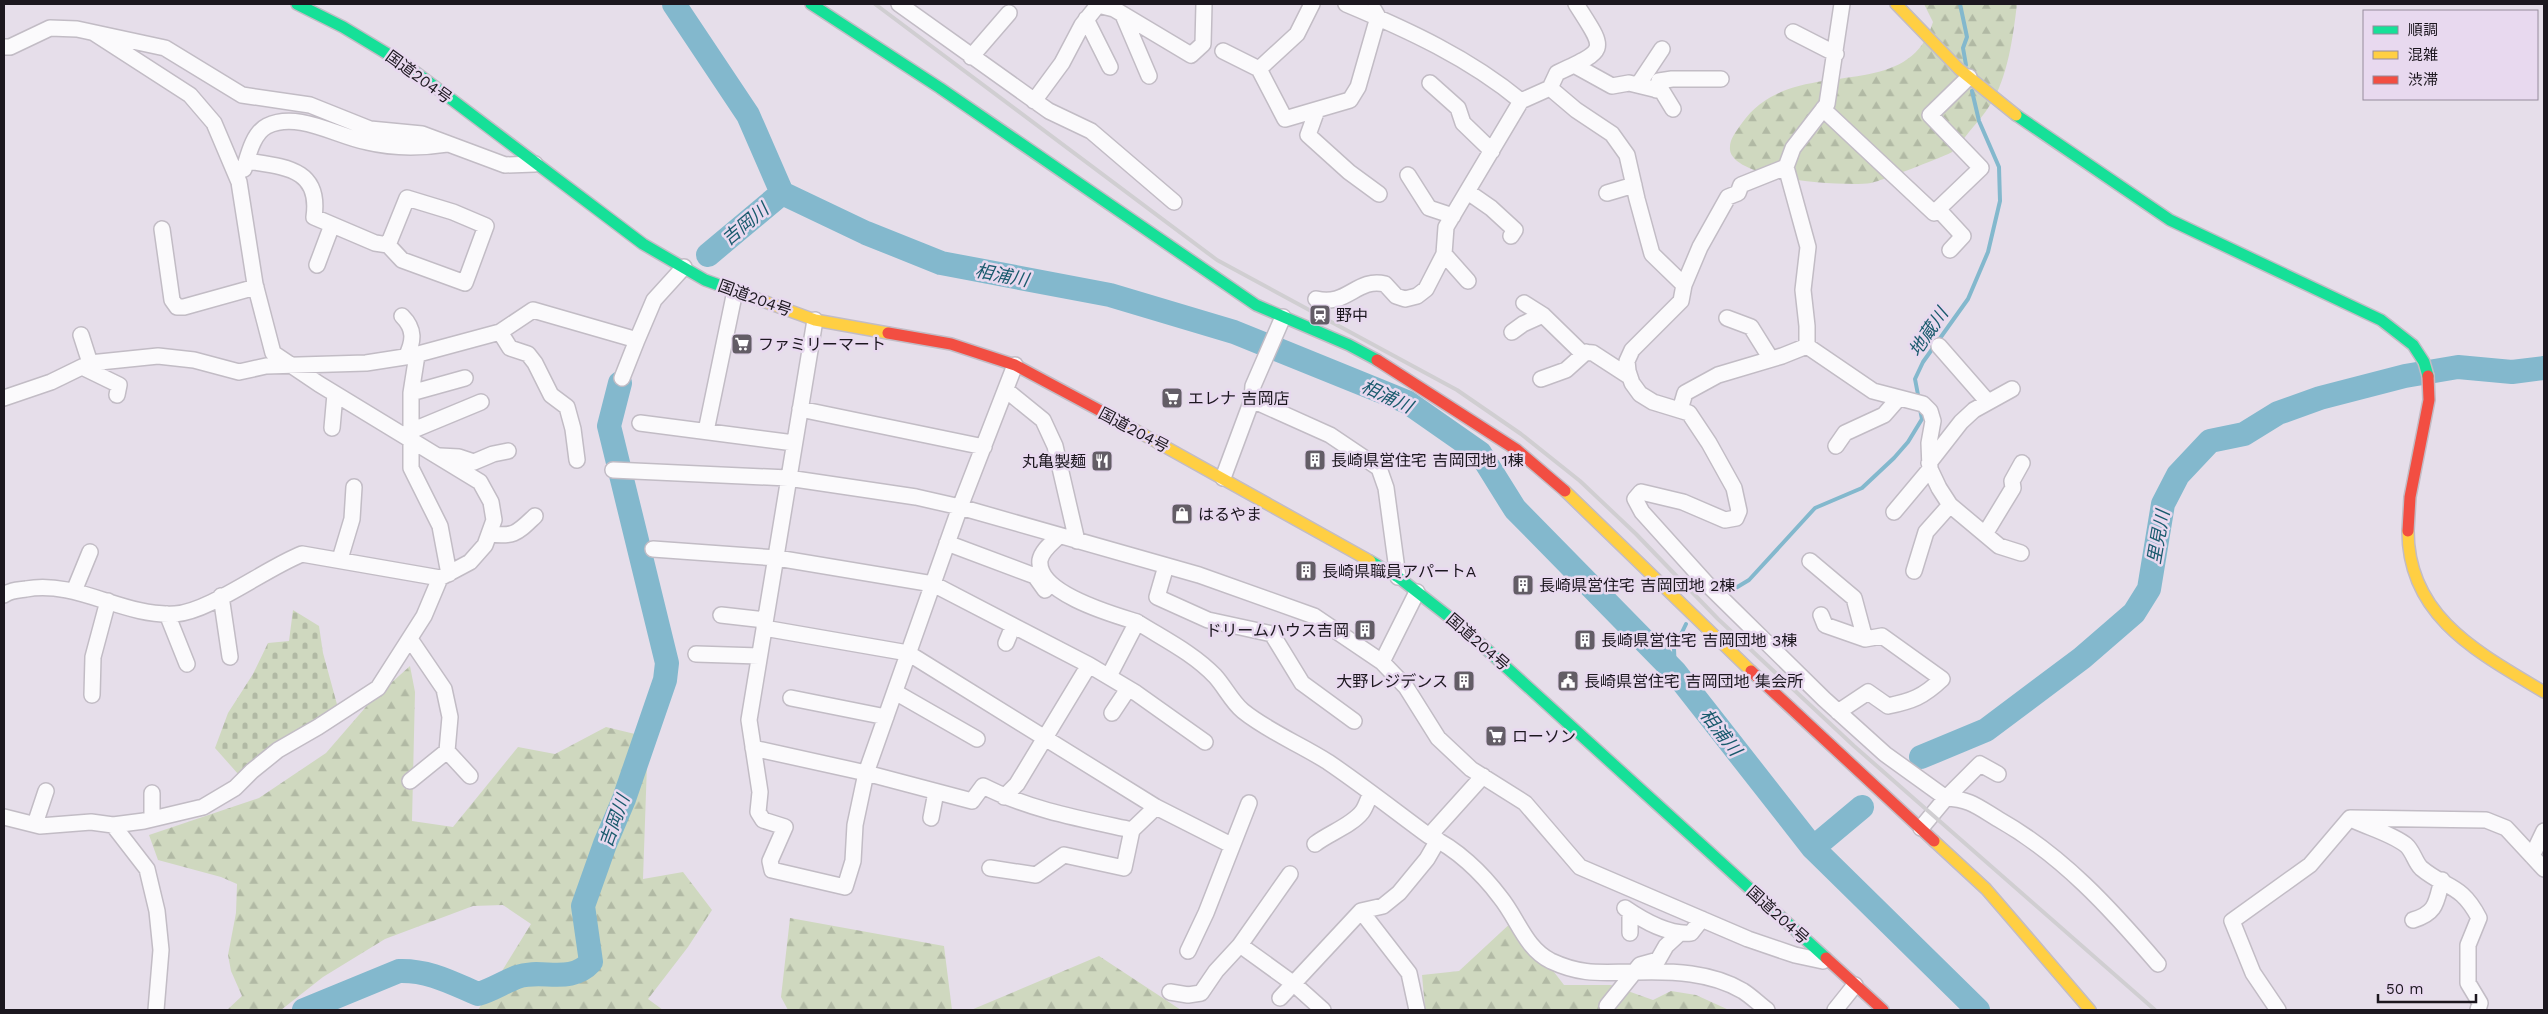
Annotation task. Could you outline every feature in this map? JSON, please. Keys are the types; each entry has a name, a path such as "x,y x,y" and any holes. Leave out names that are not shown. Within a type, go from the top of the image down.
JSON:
{"main road":[{"name":"国道204号","path":"298,4 343,27 406,65 643,244 705,280 815,320 951,344 1015,365 1223,478 1398,577 1462,627 1882,1010"},
{"path":"811,4 940,88 1256,305 1349,345 1382,363 1517,450 1568,493 1723,645 1986,889 2090,1010"},
{"path":"1896,4 1969,77 2000,104 2170,220 2373,315 2401,332 2427,369 2430,392 2409,494 2407,537 2414,571 2429,605 2458,637 2544,692"}],"street":[{"path":"899,4 1049,111 1091,131 1174,202"},
{"path":"1034,101 1062,62 1086,19 1098,4 1123,15 1191,55 1203,44 1204,4"},
{"path":"1259,69 1297,34 1312,4"},
{"path":"1346,4 1375,11 1452,53 1490,76 1522,101"},
{"path":"1316,299 1328,302 1346,297 1368,282 1385,284 1396,296 1405,299 1417,296 1426,289 1444,254 1446,227 1522,101 1550,88 1557,73 1592,57 1598,48 1596,33 1576,4"},
{"path":"1807,346 1803,290 1808,247 1786,167 1793,148 1827,104 1842,4"},
{"path":"1223,51 1259,69 1285,119 1350,100 1358,86 1375,11"},
{"path":"971,57 1010,13"},
{"path":"1123,15 1149,76"},
{"path":"1086,19 1110,67"},
{"path":"4,47 10,47 50,28 77,29 165,48 242,95 310,105 370,129 422,134 505,165 539,164"},
{"path":"1793,32 1836,54"},
{"path":"4,817 35,824 90,822 113,825 152,819 203,807 235,788 278,750 318,727 378,688 424,616 445,576 470,562 485,545 494,520 491,502 480,482 437,456 411,435 336,394 273,353 256,288 239,182 214,123 190,95 94,33"},
{"path":"1638,85 1662,49"},
{"path":"1574,65 1612,86 1629,83 1662,91 1673,109"},
{"path":"1823,109 1906,196 1934,213 1981,168 1930,115 1969,77"},
{"path":"1656,90 1658,81 1672,79 1721,79"},
{"path":"1430,82 1440,99 1458,108 1463,123 1492,151"},
{"path":"1550,88 1576,110 1612,134 1628,155 1652,254 1684,285"},
{"path":"1317,110 1308,136 1349,172 1379,194"},
{"path":"239,182 246,161 261,132 266,126 280,122 297,121 368,142 423,148 446,144"},
{"path":"246,161 288,168 296,173 314,189 316,200 314,217 375,243 388,245 402,260 465,283 486,226 453,212 407,198 388,245"},
{"path":"1786,167 1741,185 1738,193 1728,197 1700,247 1684,285 1681,301 1632,350 1627,362 1630,377 1640,394 1653,402 1689,413 1709,443 1734,488 1739,511 1736,518 1725,520 1683,502 1641,492 1635,499 1642,512 1707,584 1838,712 1885,754 1946,798 1964,799 2024,834 2093,891 2158,964"},
{"path":"1408,175 1429,208 1453,216"},
{"path":"1607,193 1634,185"},
{"path":"1468,192 1491,208 1514,230 1511,236"},
{"path":"1938,209 1963,236 1950,250"},
{"path":"317,264 332,225"},
{"path":"162,229 172,300 176,307 184,307 256,288"},
{"path":"1444,254 1468,281"},
{"path":"622,378 654,300 684,267"},
{"path":"706,431 735,291"},
{"path":"1524,303 1543,315 1582,352 1593,353 1630,377"},
{"path":"4,398 51,382 86,365 158,356 194,360 240,372 266,366 366,363 412,356 500,332 533,310 638,340"},
{"path":"1512,332 1523,324 1543,315"},
{"path":"402,316 409,323 413,333 411,468 440,526 445,576"},
{"path":"1223,478 1252,393 1283,317"},
{"path":"1727,318 1751,327 1771,359"},
{"path":"815,320 749,720 760,792 758,812 763,820 785,827 770,861 772,870 845,887 854,861 855,825 866,774 947,543 1015,365"},
{"path":"500,332 510,348 528,354 535,363 551,395 566,407 573,429 577,460"},
{"path":"82,335 86,365"},
{"path":"1680,410 1686,393 1718,375 1807,346"},
{"path":"1807,346 1873,391 1923,404 1930,411 1933,421 1929,443 1930,466 1950,504 1999,546 2021,552"},
{"path":"1939,346 1988,402"},
{"path":"1541,380 1566,370 1586,352"},
{"path":"86,365 119,385 117,395"},
{"path":"411,393 457,377"},
{"path":"1894,512 1961,422 1974,410 2012,388"},
{"path":"1006,390 1043,420 1055,446 1077,542"},
{"path":"1252,393 1330,435 1378,468 1386,488 1398,577"},
{"path":"332,428 336,394"},
{"path":"1836,446 1845,433 1884,415 1898,398"},
{"path":"411,435 481,402"},
{"path":"800,409 984,447"},
{"path":"640,423 794,443"},
{"path":"437,456 459,457 474,462 493,454 508,451"},
{"path":"1986,534 2014,488 2012,482 2022,463"},
{"path":"613,470 788,478 916,497 1198,575 1314,616 1382,662 1406,687 1438,738 1471,768 1525,803 1580,867 1748,939 1786,952 1829,962"},
{"path":"340,559 352,519 354,487"},
{"path":"1914,571 1926,532 1950,504"},
{"path":"489,534 508,536 517,532 535,516"},
{"path":"1059,536 1042,554 1040,562 1043,573 1074,599 1103,605 1132,625 1191,654 1215,676 1241,710 1264,726 1328,762 1434,838 1449,845 1500,896 1531,947 1549,960 1572,970 1595,974 1677,972 1712,978 1744,991 1767,1010"},
{"path":"947,543 1035,576 1054,597 1087,614 1132,625"},
{"path":"653,549 777,558 933,584 1109,676 1205,742"},
{"path":"74,591 90,552"},
{"path":"4,595 8,592 36,587 64,588 152,614 167,614 200,608 282,562 302,554 445,576"},
{"path":"1818,563 1854,598 1865,639"},
{"path":"1166,566 1157,597 1208,620 1272,634 1302,684 1354,721"},
{"path":"1382,662 1417,592"},
{"path":"221,596 230,657"},
{"path":"92,695 93,657 108,601"},
{"path":"167,614 187,664"},
{"path":"721,616 908,653 1045,736 1156,807 1231,845"},
{"path":"1821,616 1825,625 1865,639 1882,636 1945,679 1926,694 1888,706 1868,692 1838,712"},
{"path":"1109,676 1132,625"},
{"path":"1006,642 1013,626"},
{"path":"410,639 444,689 450,717 447,750 410,781"},
{"path":"696,654 759,656"},
{"path":"1004,797 1017,784 1089,665"},
{"path":"1112,713 1128,689"},
{"path":"895,692 977,739"},
{"path":"791,698 886,717"},
{"path":"753,748 972,801 983,786 1004,797 1051,813 1132,830"},
{"path":"447,750 470,776"},
{"path":"1921,828 1946,798 1980,764 1994,767"},
{"path":"1280,998 1361,911 1384,906 1399,893 1426,859 1434,838 1483,776"},
{"path":"35,824 46,791"},
{"path":"931,818 936,792"},
{"path":"152,793 152,819"},
{"path":"1315,844 1328,833 1355,818 1363,811 1371,794"},
{"path":"1188,951 1206,913 1249,803"},
{"path":"990,868 1036,875 1064,855 1124,868 1132,830 1156,807"},
{"path":"2350,818 2486,820 2506,828 2544,869"},
{"path":"2350,818 2407,846 2420,867 2466,897 2478,918 2468,945 2468,983 2480,1004 2478,1010"},
{"path":"2278,1010 2253,973 2232,921 2310,865 2350,818"},
{"path":"113,825 147,868 158,911 161,950 156,1010"},
{"path":"2532,856 2544,831"},
{"path":"1170,992 1188,996 1201,993 1216,971 1240,945 1290,874"},
{"path":"2413,920 2427,916 2434,908 2442,880"},
{"path":"1630,933 1627,910 1679,934 1691,933 1702,919"},
{"path":"1361,911 1409,973 1417,1010"},
{"path":"1607,1006 1640,965 1658,960 1666,946 1679,934"},
{"path":"1240,945 1294,984 1322,1010"},
{"path":"1835,1010 1855,985"}],"green space":[{"path":"1924,4 2017,4 2009,56 1996,94 1985,112 1952,152 1876,182 1858,184 1816,182 1770,175 1750,168 1736,160 1730,150 1732,139 1742,123 1764,101 1790,89 1818,82 1874,73 1899,64 1919,48 1933,22"},
{"path":"293,610 319,626 323,653 338,708 287,738 239,775 215,748 228,713 253,674 268,643 289,641"},
{"path":"410,666 415,692 412,821 453,827 518,747 555,754 606,727 635,734 647,764 643,879 683,872 712,910 688,947 648,999 663,1010 478,1010 531,924 503,905 473,906 385,939 323,977 281,1010 227,1010 242,996 231,971 228,955 236,913 237,884 221,877 158,860 149,835 259,798 326,753 371,701"},
{"path":"790,918 944,946 952,1010 788,1010 781,997"},
{"path":"1514,920 1564,985 1611,985 1653,1000 1671,991 1696,995 1729,1010 1403,1010 1425,1007 1422,975 1459,971"},
{"path":"1099,956 1181,1010 971,1010"}],"waterway":[{"name":"相浦川","path":"674,4 748,115 782,193 866,233 941,263 1110,295 1234,332 1407,402 1480,453 1515,509 1675,672 1813,848 1978,1010"},
{"name":"地蔵川","path":"1960,4 1967,37 1963,48 1966,65"},
{"name":"地蔵川","path":"1919,400 1915,379 1923,362 1968,299 1988,252 2000,201 1999,167 1979,121 1972,91"},
{"name":"吉岡川","path":"708,255 782,193"},
{"name":"里見川","path":"1921,757 1986,730 2082,658 2134,613 2149,589 2163,504 2178,475 2210,441 2244,434 2278,413 2320,398 2405,376 2458,367 2512,372 2544,368"},
{"name":"吉岡川","path":"304,1010 399,971 430,975 478,994 526,975 574,973 583,969 591,962 583,906 605,844 624,799 665,680 667,663 609,426 620,383"},
{"name":"地蔵川","path":"1724,595 1749,580 1815,508 1862,488 1894,458 1908,442 1922,419 1920,409"},
{"name":"地蔵川","path":"1675,672 1674,649 1686,624"},
{"name":"里見川","path":"1813,848 1862,807"}],"railway":[{"path":"875,4 1217,260 1457,390 1521,434 1580,481 1636,534 1718,619 1854,746 2155,1010"}],"traffic: fast":[{"path":"297,4 343,27 406,65 643,244 705,280 738,292"},
{"path":"811,4 940,88 1256,305 1349,345 1377,360"},
{"path":"2016,115 2170,220 2381,320 2413,345 2424,362 2428,376"},
{"path":"1370,561 1398,577 1462,627 1826,958"}],"traffic: slow":[{"path":"1896,4 1959,69 2016,115"},
{"path":"738,292 815,320 888,333"},
{"path":"1110,416 1370,561"},
{"path":"1565,491 1751,671"},
{"path":"2408,531 2411,561 2420,587 2434,609 2472,647 2544,692"},
{"path":"1934,841 1986,889 2090,1010"}],"traffic: jam":[{"path":"888,333 951,344 1015,365 1110,416"},
{"path":"1377,360 1517,450 1565,491"},
{"path":"2408,531 2410,497 2429,400 2428,376"},
{"path":"1751,671 1934,841"},
{"path":"1826,958 1883,1010"}],"place":[{"name":"野中","path":"1320,315"},
{"name":"ファミリーマート","path":"742,344"},
{"name":"エレナ 吉岡店","path":"1172,398"},
{"name":"長崎県営住宅 吉岡団地 1棟","path":"1315,460"},
{"name":"丸亀製麺","path":"1102,461"},
{"name":"はるやま","path":"1182,514"},
{"name":"長崎県職員アパートA","path":"1306,571"},
{"name":"長崎県営住宅 吉岡団地 2棟","path":"1523,585"},
{"name":"ドリームハウス吉岡","path":"1365,630"},
{"name":"長崎県営住宅 吉岡団地 3棟","path":"1585,640"},
{"name":"大野レジデンス","path":"1464,681"},
{"name":"長崎県営住宅 吉岡団地 集会所","path":"1568,681"},
{"name":"ローソン","path":"1496,736"}]}
